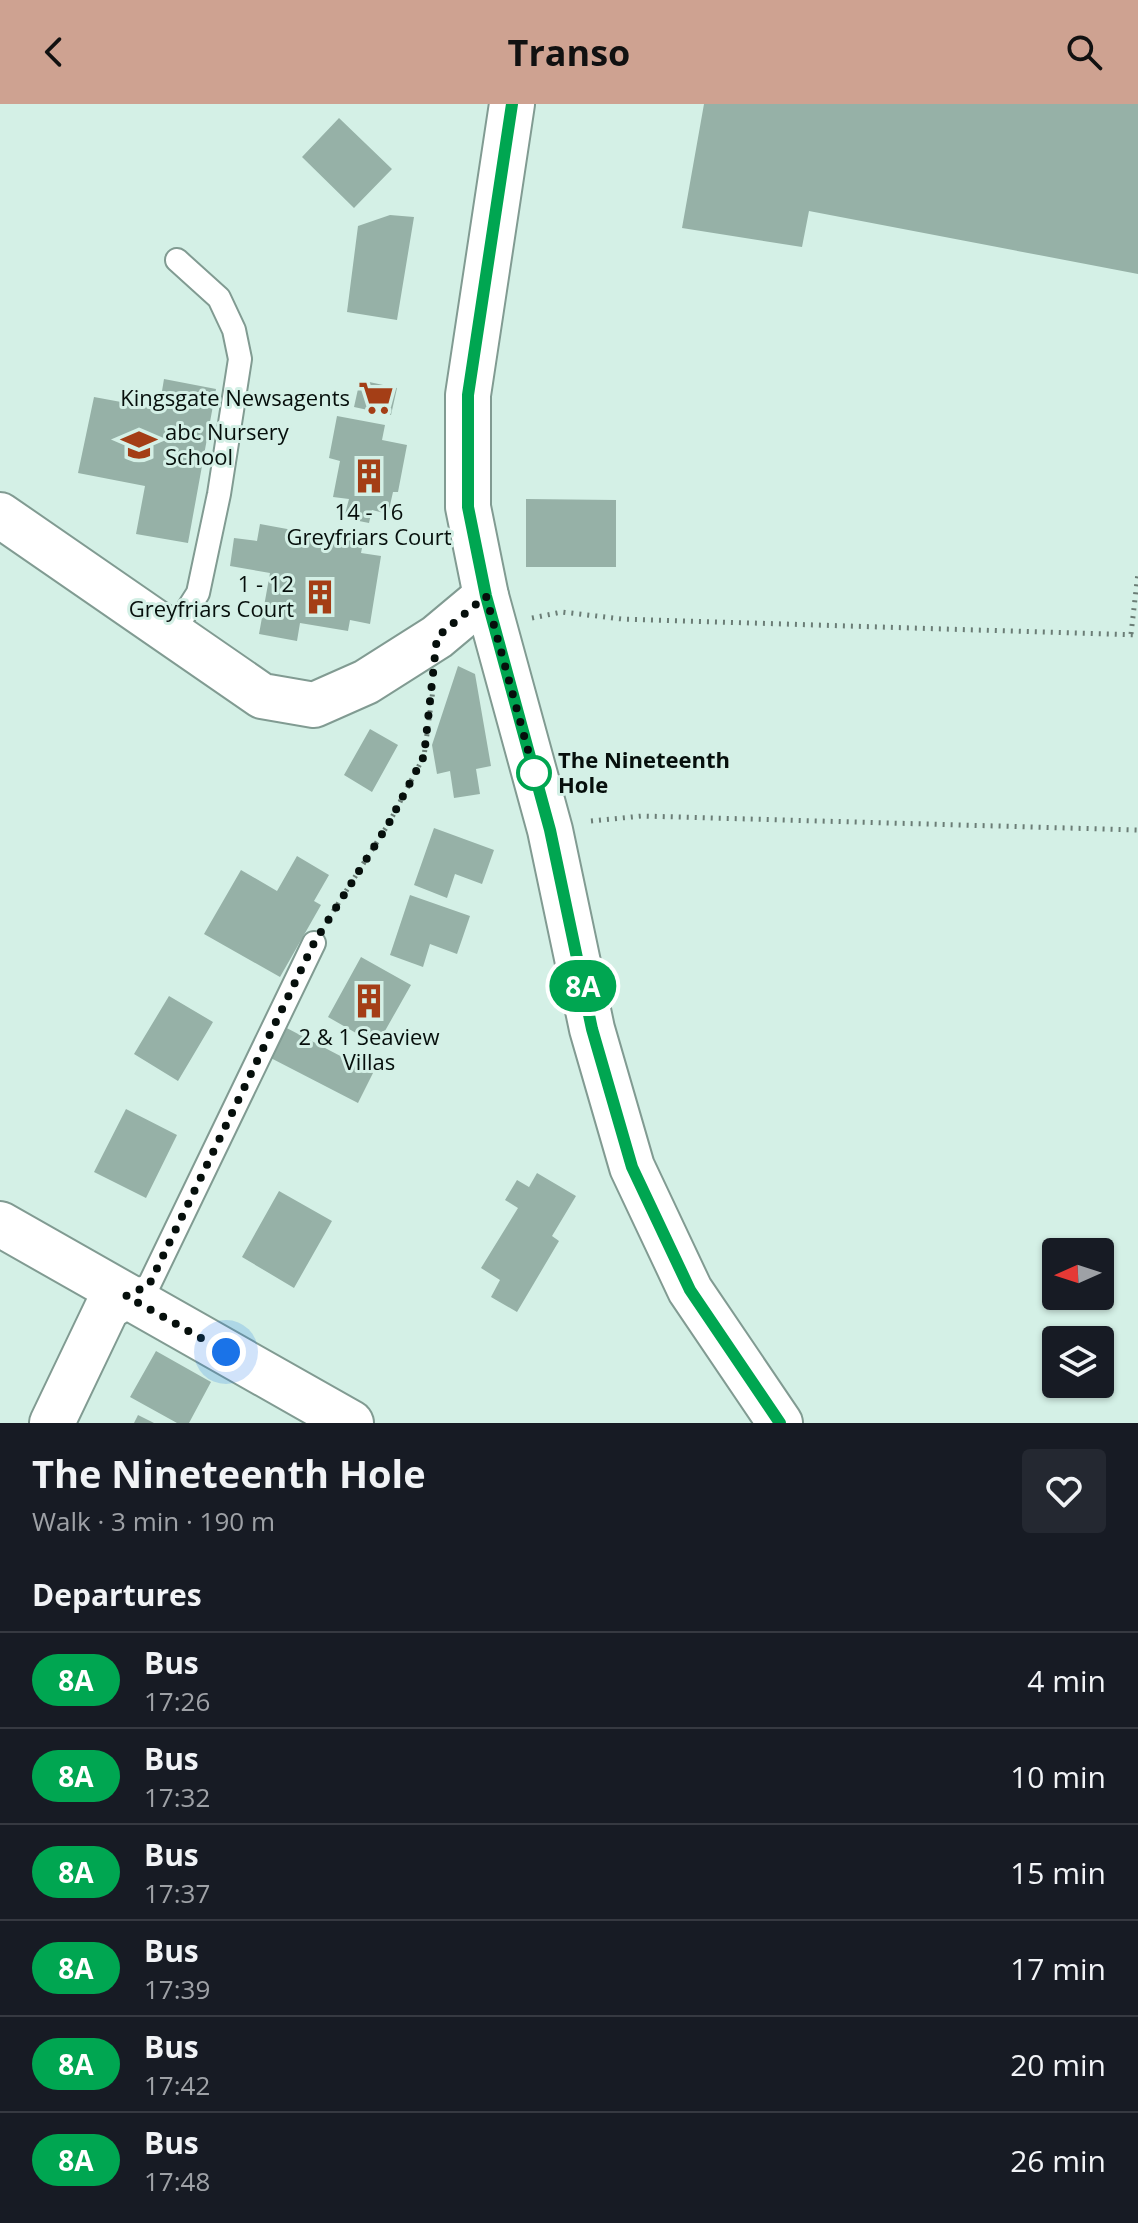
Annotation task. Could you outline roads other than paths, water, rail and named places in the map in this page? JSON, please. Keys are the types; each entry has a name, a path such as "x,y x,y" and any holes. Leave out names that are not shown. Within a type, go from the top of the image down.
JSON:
{"main road":[{"path":"504,106 468,395 468,507 486,596 550,830 592,1029 632,1167 690,1290 780,1423"},
{"path":"0,515 262,696 314,705 366,682 437,637 486,596"},
{"path":"0,1224 351,1423"},
{"path":"52,1423 107,1308 126,1296"}],"lane":[{"path":"172,634 198,593 219,494 240,359 234,330 219,298 177,260"},
{"path":"126,1296 149,1285 314,943"}],"place":[{"name":"Kingsgate Newsagents","path":"376,398"},
{"name":"abc Nursery School","path":"139,445"},
{"name":"14 - 16 Greyfriars Court","path":"369,476"},
{"name":"1 - 12 Greyfriars Court","path":"320,597"},
{"name":"The Nineteenth Hole","path":"534,773"},
{"name":"2 & 1 Seaview Villas","path":"369,1001"}]}
